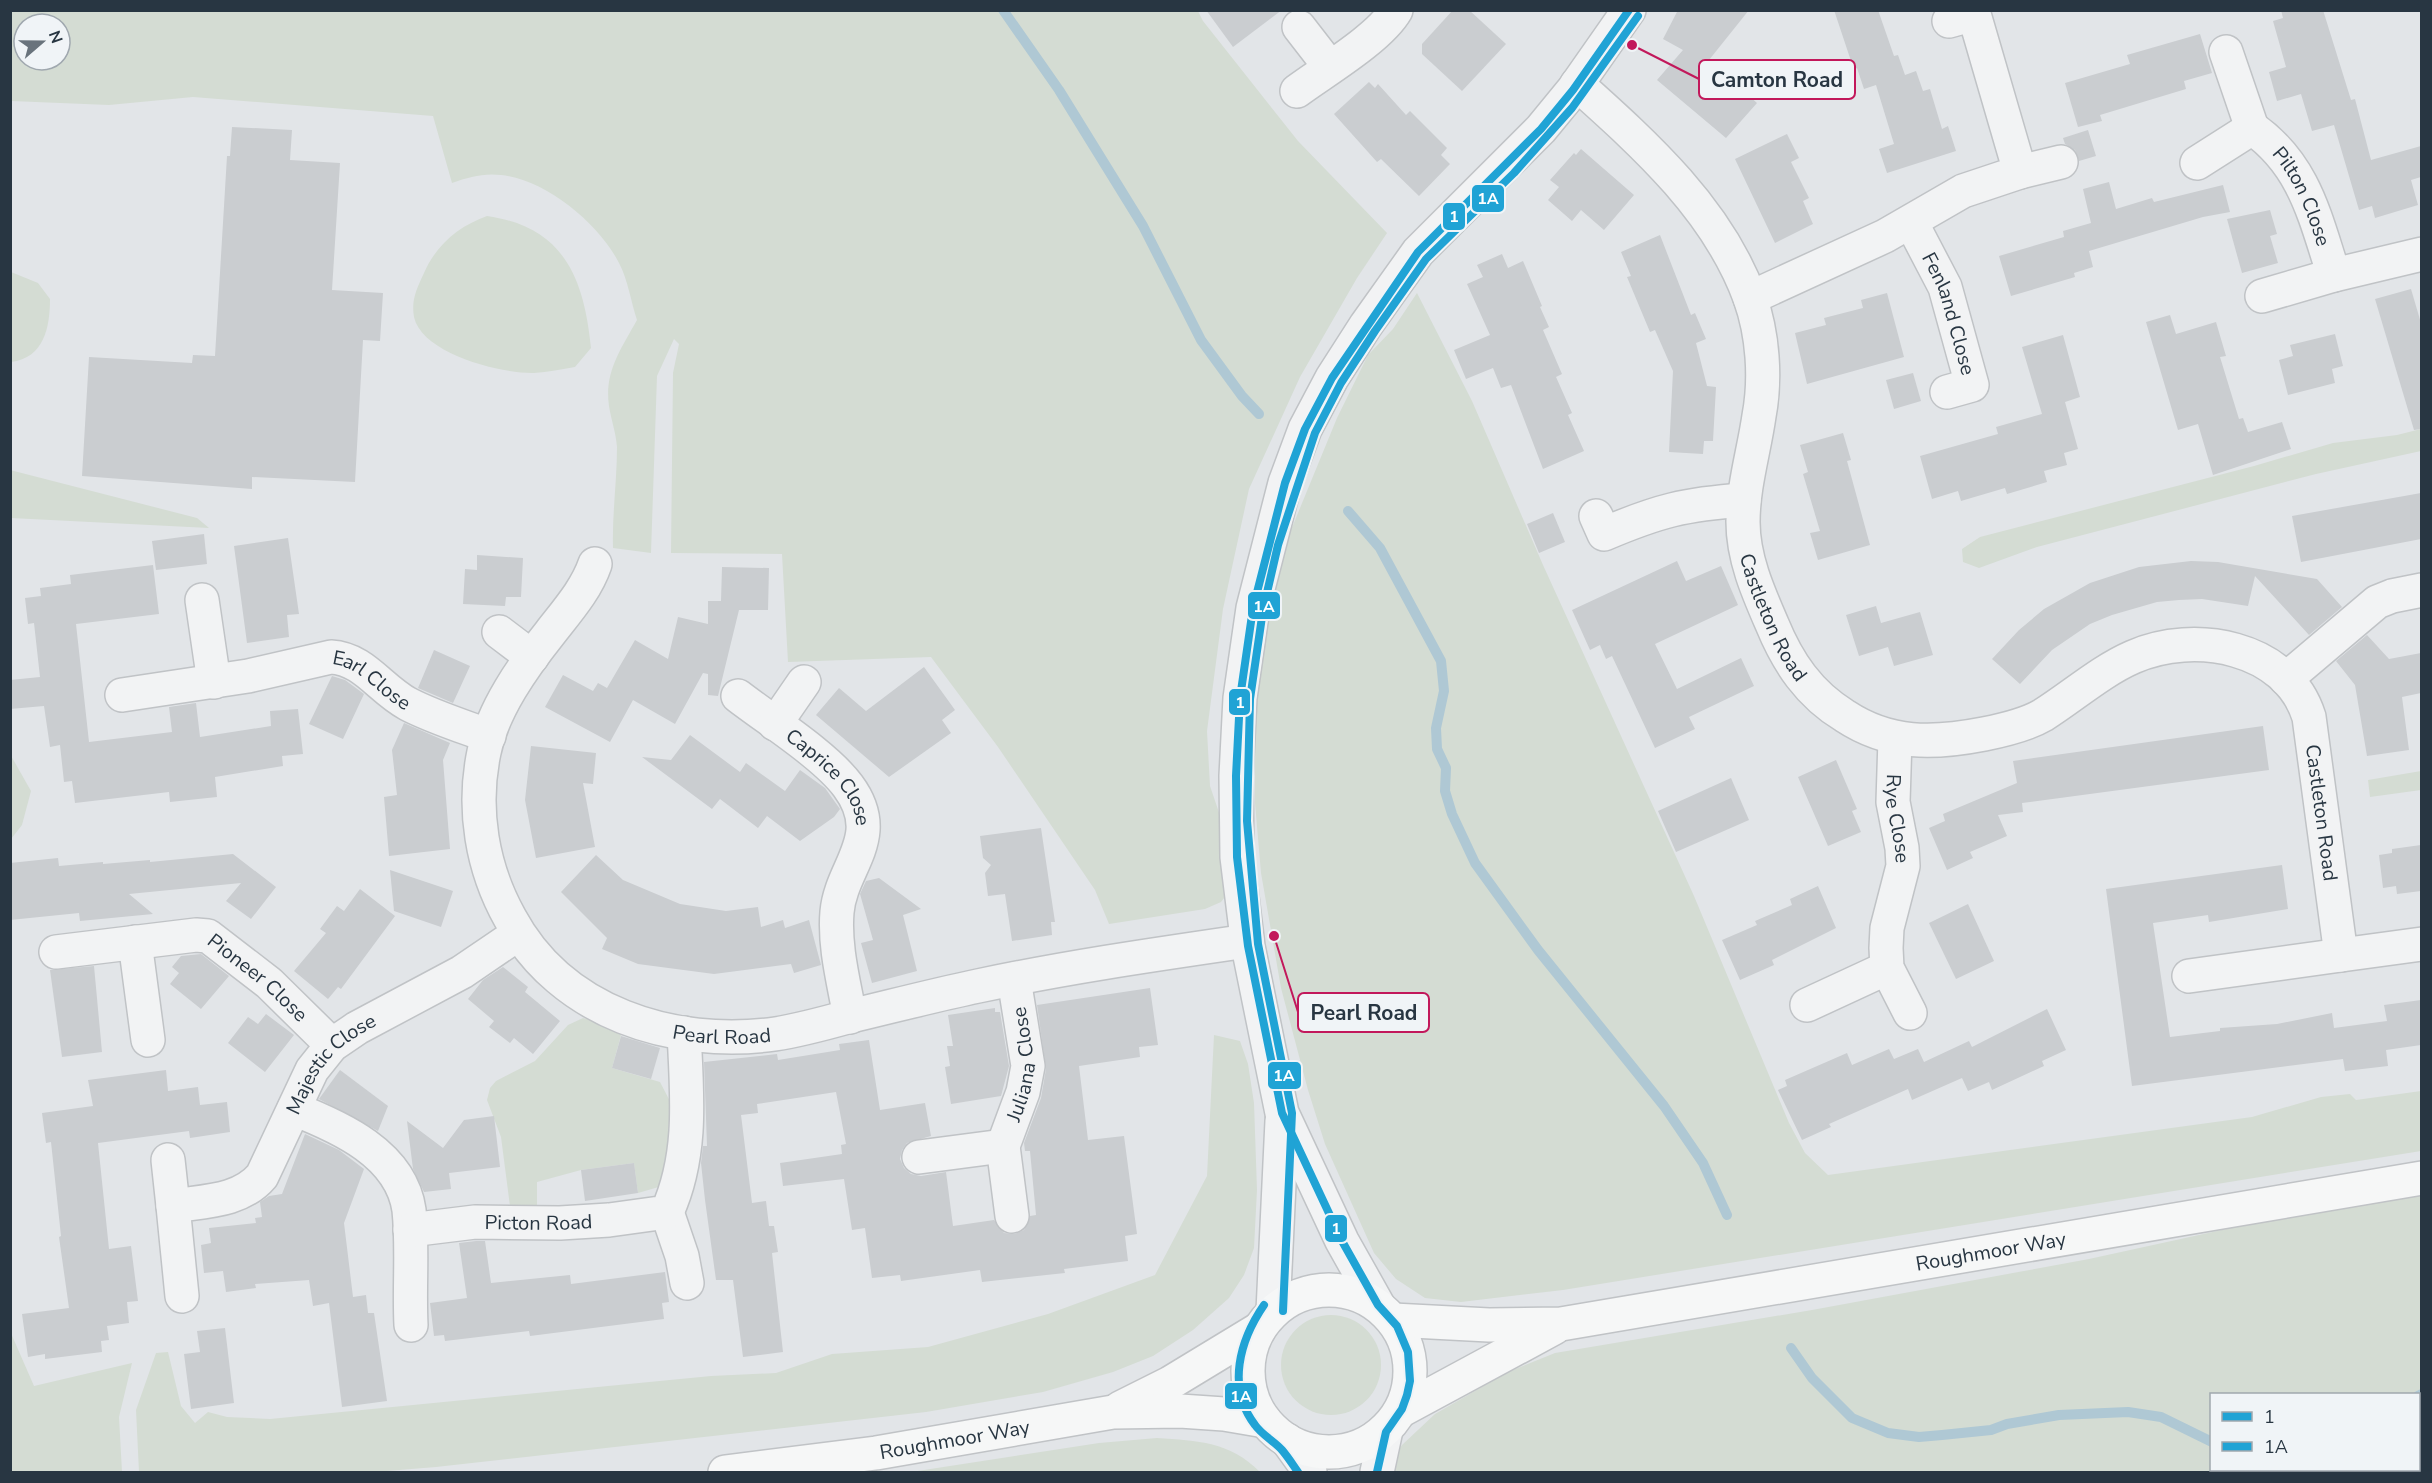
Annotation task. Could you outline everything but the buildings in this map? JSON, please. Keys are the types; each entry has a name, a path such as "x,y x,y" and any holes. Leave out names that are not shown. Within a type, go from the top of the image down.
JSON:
{"main road":[{"name":"Roughmoor Way","path":"1113,1412 1170,1383 1266,1320 1291,1298 1316,1290 1342,1289 1367,1297 1385,1312 1490,1324 1561,1324 2421,1178"},
{"path":"1385,1312 1403,1334 1411,1359 1410,1385 1394,1420"},
{"path":"1266,1320 1250,1350 1248,1373 1251,1395 1276,1430"},
{"name":"Roughmoor Way","path":"725,1473 876,1453 1113,1412 1180,1411 1224,1414 1276,1430 1295,1445 1317,1452 1339,1452 1365,1445 1394,1420 1470,1370 1561,1324"}],"street":[{"path":"1297,91 1390,21 1396,10"},
{"path":"1385,1312 1342,1241 1282,1113 1247,941 1236,821 1240,698 1253,608 1285,483 1305,429 1332,378 1404,270 1541,129 1577,84 1629,10"},
{"path":"1949,21 1974,14 2020,172"},
{"path":"1299,27 1330,67"},
{"name":"Pilton Close","path":"2226,52 2252,129 2266,138 2299,176 2334,275"},
{"name":"Castleton Road","path":"1577,84 1654,156 1686,191 1712,226 1750,298 1757,324 1762,380 1760,411 1744,500 1745,548 1753,578 1777,637 1797,673 1814,693 1844,716 1869,731 1895,739 1932,742 1992,732 2031,722 2130,658 2181,645 2208,645 2252,655 2269,664 2286,679 2301,696 2309,717 2341,955"},
{"name":"Pilton Close","path":"2197,163 2252,129"},
{"path":"1750,298 1849,254 1911,222 1963,191 2020,172 2061,162"},
{"name":"Fenland Close","path":"1911,222 1945,287 1972,385 1947,392"},
{"name":"Pilton Close","path":"2262,296 2334,275 2421,254"},
{"path":"1596,516 1604,534 1655,513 1682,506 1744,500"},
{"name":"Pearl Road","path":"595,564 583,590 532,657 510,691 489,736 484,751 480,826 486,864 518,934 537,958 567,986 596,1005 630,1021 659,1030 726,1037 775,1034 1014,979 1247,941"},
{"path":"2286,679 2378,603 2392,596 2421,590"},
{"path":"202,600 214,682"},
{"path":"499,632 532,657"},
{"name":"Earl Close","path":"122,695 214,682 324,658 344,657 353,661 388,692 408,704 489,736"},
{"name":"Caprice Close","path":"775,724 804,682"},
{"name":"Caprice Close","path":"738,696 841,778 854,796 861,813 862,837 858,855 837,910 837,944 850,1017"},
{"name":"Rye Close","path":"1895,739 1893,802 1903,866 1887,928 1887,968 1910,1013"},
{"name":"Majestic Close","path":"173,1206 229,1197 252,1188 262,1176 312,1070 332,1045 357,1028 462,972 518,934"},
{"name":"Pioneer Close","path":"56,951 196,935 208,936 269,983 332,1045"},
{"path":"135,942 148,1040"},
{"path":"2189,976 2421,944"},
{"path":"1807,1005 1887,968"},
{"name":"Juliana Close","path":"1012,1216 1003,1146 1023,1092 1028,1066 1014,979"},
{"path":"684,1033 687,1101 683,1166 679,1186 667,1212 678,1241 687,1283"},
{"path":"294,1109 345,1131 369,1148 393,1172 408,1207 411,1325"},
{"path":"1266,1320 1282,1113"},
{"name":"Juliana Close","path":"919,1157 1003,1146"},
{"path":"168,1160 182,1296"},
{"name":"Picton Road","path":"410,1230 475,1222 609,1220 667,1212"},
{"path":"1377,1473 1394,1420"},
{"path":"1276,1430 1310,1473"}],"shaded area":[{"path":"10,11 1198,11 1203,21 1298,141 1387,233 1357,278 1300,377 1249,489 1223,609 1207,731 1210,786 1231,848 1231,889 1221,902 1205,909 1109,924 1095,890 998,747 931,657 788,662 782,554 671,553 673,373 679,344 674,339 657,376 651,553 613,548 617,447 609,406 609,382 615,361 637,320 619,263 599,234 570,206 536,185 501,175 476,176 452,183 433,116 193,97 109,105 11,101"},
{"path":"487,216 513,222 535,231 552,244 565,260 583,299 591,348 575,367 534,373 503,370 447,351 432,342 420,330 414,317 414,300 429,263 442,245 458,231"},
{"path":"11,272 38,283 50,299 49,320 43,340 31,354 11,362"},
{"path":"1417,293 1472,401 1543,565 1694,896 1789,1123 1805,1153 1828,1175 2252,1117 2321,1097 2350,1094 2356,1100 2421,1091 2421,1151 1563,1290 1461,1302 1425,1298 1396,1279 1374,1253 1325,1144 1281,988 1261,873 1255,803 1255,706 1263,644 1284,547 1337,418 1368,355 1393,329"},
{"path":"2421,429 2421,451 2316,474 2037,547 1979,568 1963,562 1962,549 1980,537 2254,466 2333,443 2397,435"},
{"path":"10,470 197,518 209,528 11,518"},
{"path":"10,754 31,791 22,825 11,839"},
{"path":"2421,771 2421,790 2370,797 2368,780"},
{"path":"583,1018 607,1024 621,1035 612,1068 660,1082 673,1107 676,1149 662,1186 638,1193 634,1163 581,1170 537,1182 537,1210 511,1214 501,1137 487,1100 490,1088 496,1081 535,1061 568,1025"},
{"path":"1214,1035 1240,1041 1248,1064 1254,1103 1257,1190 1254,1248 1244,1275 1229,1298 1193,1330 1153,1356 1113,1372 1043,1392 926,1412 375,1472 139,1472 136,1410 156,1353 168,1352 181,1406 195,1423 208,1412 227,1417 270,1419 711,1376 776,1373 832,1354 928,1347 1048,1314 1155,1275 1207,1176"},
{"path":"2421,1194 2421,1472 1391,1472 1392,1460 1402,1445 1435,1414 1508,1372 1555,1353 1812,1310 2089,1259 2263,1221"},
{"path":"1331,1315 1359,1323 1373,1337 1381,1365 1373,1393 1359,1407 1331,1415 1303,1407 1289,1393 1281,1365 1289,1337 1303,1323"},
{"path":"10,1331 34,1386 132,1363 119,1417 122,1472 11,1472"},
{"path":"1157,1438 1199,1442 1225,1448 1237,1454 1260,1472 911,1472 1099,1443"}],"waterway":[{"path":"1003,10 1059,90 1143,226 1201,340 1242,396 1259,414"},
{"path":"1348,511 1380,548 1441,661 1444,691 1436,728 1437,749 1446,768 1445,791 1452,814 1475,863 1538,950 1664,1106 1703,1163 1727,1215"},
{"path":"1791,1348 1812,1378 1852,1418 1888,1433 1919,1437 1942,1435 1991,1430 2007,1424 2059,1415 2128,1412 2161,1417 2210,1441"}],"transit line":[{"name":"1","path":"1377,1472 1386,1432 1402,1409 1407,1395 1410,1381 1408,1352 1397,1326 1378,1305 1342,1241 1282,1113 1248,946 1237,857 1236,776 1240,698 1253,608 1285,483 1305,429 1332,378 1418,252 1541,129 1573,90 1629,10"},
{"name":"1A","path":"1283,1311 1292,1113 1258,944 1247,821 1250,699 1263,610 1278,545 1315,433 1341,383 1375,331 1426,259 1514,173 1572,108 1638,16"},
{"name":"1A","path":"1264,1305 1248,1333 1243,1348 1239,1380 1241,1395 1246,1410 1255,1425 1282,1450 1298,1472"}],"place":[{"name":"Camton Road","path":"1632,45"},
{"name":"Pearl Road","path":"1274,936"}]}
